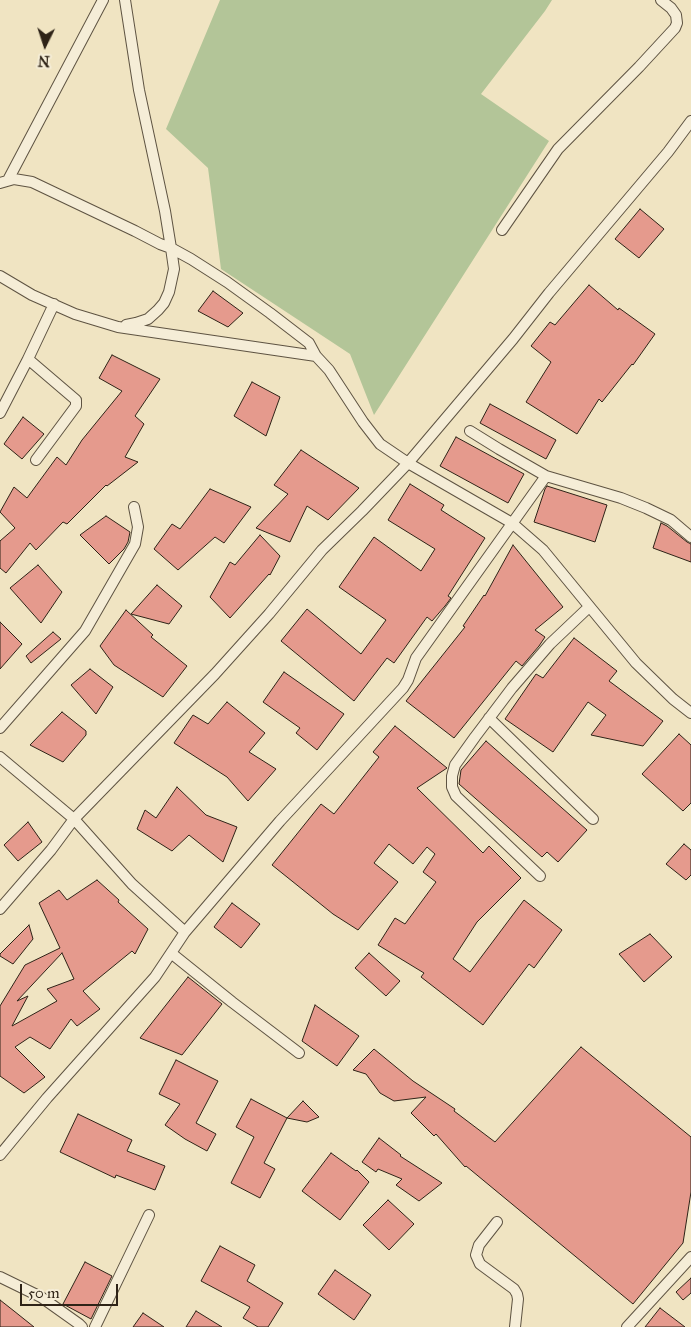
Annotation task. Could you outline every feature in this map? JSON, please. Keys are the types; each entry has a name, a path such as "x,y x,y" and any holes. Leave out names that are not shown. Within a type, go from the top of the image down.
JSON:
{"street":[{"path":"4,182 103,0"},
{"path":"118,327 148,319 158,310 169,292 174,269 165,211 139,90 125,0"},
{"path":"502,230 558,149 675,28 677,23 676,15 661,0"},
{"path":"0,909 51,850 74,819 215,674 269,614 322,550 408,462 514,339 549,293 691,122"},
{"path":"4,182 14,179 32,182 171,248 202,266 270,313 309,343 316,356 329,370 363,422 380,444 512,523 543,550 636,664 673,699 691,713"},
{"path":"0,276 32,295 75,314 118,327 316,356"},
{"path":"0,413 54,304"},
{"path":"28,359 74,397 76,403 76,406 36,460"},
{"path":"470,431 546,476 621,498 646,508 671,520 691,537"},
{"path":"0,1155 47,1098 155,977 185,932 280,821 403,688 416,658 546,476"},
{"path":"0,728 85,631 135,544 138,527 134,507"},
{"path":"540,876 456,796 452,787 452,776 456,765 474,737 512,688 550,644 589,607"},
{"path":"490,718 593,819"},
{"path":"0,757 74,819 132,884 185,932"},
{"path":"171,953 298,1054"},
{"path":"95,1327 149,1215"},
{"path":"497,1222 479,1245 476,1255 480,1264 514,1289 517,1294 515,1327"},
{"path":"626,1327 691,1257"},
{"path":"0,1277 41,1297 82,1327"}],"green space":[{"path":"220,0 552,0 481,94 549,141 374,415 350,354 221,269 208,168 166,129"}],"building":[{"path":"640,209 664,229 639,258 615,239"},
{"path":"589,285 618,310 619,308 655,334 633,365 602,402 599,399 577,434 526,402 551,362 531,346 550,322 555,325"},
{"path":"213,291 243,313 228,327 198,311"},
{"path":"112,355 160,379 135,416 144,424 125,457 138,462 106,485 67,524 63,522 36,550 30,543 6,573 0,568 0,541 15,528 0,512 14,487 27,498 57,457 66,465 82,440 122,391 99,378"},
{"path":"252,382 280,397 266,436 234,416"},
{"path":"490,404 556,440 546,459 480,423"},
{"path":"23,417 44,434 22,459 4,444"},
{"path":"456,437 524,474 508,503 440,466"},
{"path":"301,450 359,488 328,520 307,506 290,542 256,528 288,494 274,485"},
{"path":"410,484 444,505 441,510 485,538 448,596 451,598 445,606 432,621 427,617 394,663 387,658 354,701 281,641 307,609 361,654 386,620 339,587 374,537 421,571 435,549 388,520"},
{"path":"547,486 607,505 595,542 534,522"},
{"path":"210,489 251,507 224,543 215,537 178,570 154,549 172,524 180,529"},
{"path":"106,516 130,532 124,549 109,564 80,535"},
{"path":"661,523 691,544 691,562 653,548"},
{"path":"260,535 280,556 270,575 230,618 210,597 230,562 235,565"},
{"path":"513,545 563,607 535,630 545,637 539,646 522,666 516,661 454,738 406,701 465,627 463,626 485,596"},
{"path":"38,565 62,592 41,623 10,588"},
{"path":"157,585 182,606 169,624 131,614"},
{"path":"126,610 153,635 151,637 187,666 163,697 114,665 100,646"},
{"path":"0,622 22,644 0,669"},
{"path":"53,632 61,639 31,663 26,656"},
{"path":"574,638 617,671 609,681 663,721 643,746 591,735 606,715 588,702 553,752 505,719 536,674 543,678"},
{"path":"90,669 113,687 96,714 71,685"},
{"path":"284,672 344,714 317,750 296,733 300,728 263,702"},
{"path":"227,702 265,733 249,752 276,769 248,801 227,777 174,743 193,715 208,724"},
{"path":"62,712 86,731 86,735 63,762 30,745"},
{"path":"395,726 447,768 417,788 483,853 489,846 521,878 477,922 453,959 470,972 524,900 562,930 534,968 529,964 483,1025 421,977 424,973 378,945 395,918 405,924 436,882 423,872 435,854 427,847 413,864 389,844 374,863 398,882 358,930 333,914 272,865 321,804 334,814 379,757 373,752"},
{"path":"679,734 691,745 691,803 683,811 642,774"},
{"path":"486,741 587,830 558,862 547,852 542,857 459,784 461,770"},
{"path":"177,787 206,815 237,827 223,862 189,835 172,851 137,829 145,810 156,818"},
{"path":"28,822 42,842 18,861 4,845"},
{"path":"684,844 691,850 691,875 686,880 666,864"},
{"path":"97,880 148,929 135,954 132,951 83,991 100,1009 77,1026 71,1019 50,1049 30,1037 15,1047 45,1077 24,1093 0,1076 0,1006 25,965 60,948 39,903 59,890 67,900","holes":["62,953 74,979 47,989 57,1001 12,1026 28,996 17,1001"]},
{"path":"232,903 260,924 241,948 214,927"},
{"path":"29,925 33,939 13,964 0,956 0,954"},
{"path":"650,934 672,957 644,982 619,954"},
{"path":"369,953 400,981 386,996 355,968"},
{"path":"188,977 222,1004 182,1055 140,1038"},
{"path":"315,1005 359,1036 337,1066 302,1041"},
{"path":"581,1047 691,1137 691,1192 683,1243 633,1304 465,1167 436,1134 434,1136 411,1113 426,1097 394,1101 380,1093 366,1074 353,1070 374,1049 413,1081 455,1109 454,1111 495,1142"},
{"path":"176,1060 218,1081 196,1123 216,1134 207,1151 165,1125 180,1104 159,1094"},
{"path":"251,1099 287,1118 264,1163 275,1169 260,1198 231,1183 254,1137 236,1127"},
{"path":"303,1101 319,1117 307,1122 287,1118"},
{"path":"78,1114 132,1140 127,1151 165,1166 155,1190 116,1175 115,1178 60,1152"},
{"path":"379,1138 400,1156 442,1183 419,1201 396,1185 402,1179 378,1169 376,1172 362,1162"},
{"path":"331,1153 357,1170 369,1182 340,1220 302,1191"},
{"path":"388,1200 414,1224 389,1250 363,1225"},
{"path":"220,1246 255,1265 247,1281 283,1303 268,1327 258,1327 243,1318 250,1307 201,1281"},
{"path":"85,1262 112,1276 91,1319 63,1304"},
{"path":"335,1270 371,1295 354,1320 318,1294"},
{"path":"691,1278 691,1293 683,1300 676,1292"},
{"path":"0,1300 14,1311 34,1327 0,1327"},
{"path":"660,1308 685,1327 645,1327"},
{"path":"196,1311 222,1327 186,1327"},
{"path":"143,1313 164,1327 133,1327"}]}
